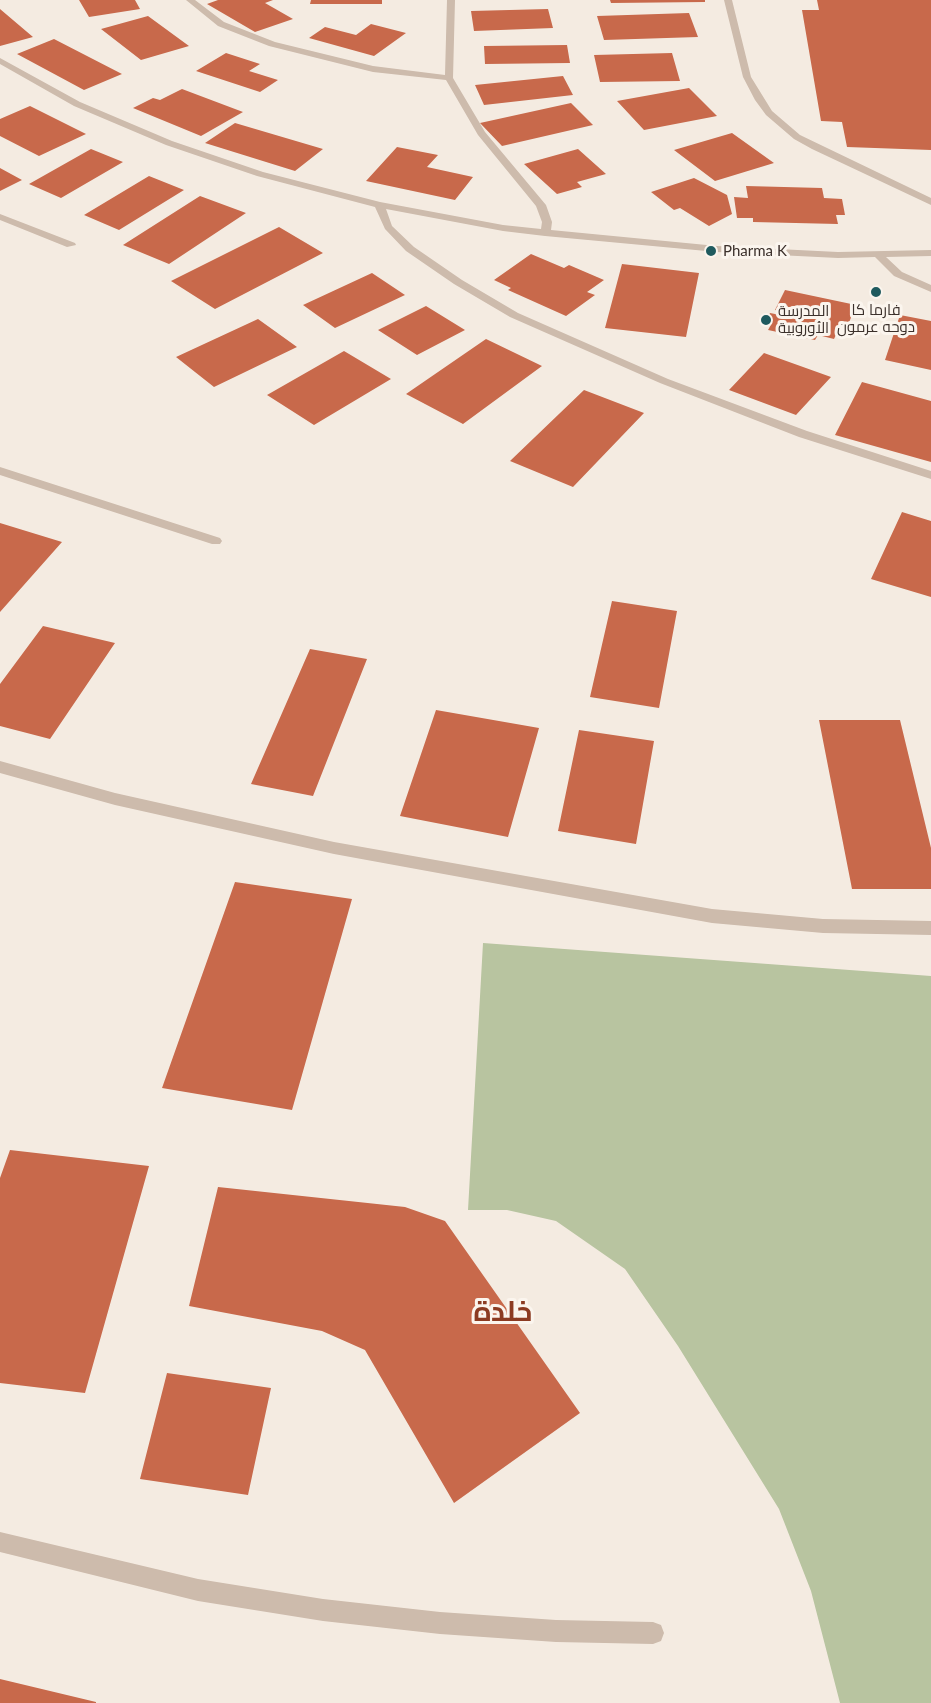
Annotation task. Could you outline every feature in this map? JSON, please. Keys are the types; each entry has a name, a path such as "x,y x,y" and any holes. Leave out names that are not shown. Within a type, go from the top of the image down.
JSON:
{"street":[{"path":"190,0 221,24 272,44 373,69 449,78"},
{"path":"451,0 449,78 481,134 541,205 547,222 545,233"},
{"path":"728,0 747,77 759,100 769,112 797,137 815,147 931,202"},
{"path":"0,61 77,104 169,143 260,174 380,205 472,223 545,233 761,252 878,255 931,253"},
{"path":"380,205 388,227 410,249 458,282 514,315 674,386 803,434 931,476"},
{"path":"0,217 71,245"},
{"path":"878,255 898,274 931,289"},
{"path":"0,471 216,542"},
{"path":"0,767 115,799 334,848 712,916 823,926 931,928"},
{"path":"0,1542 198,1590 323,1610 440,1623 654,1633"}],"green space":[{"path":"483,943 931,976 931,1703 840,1703 811,1591 779,1509 678,1346 625,1269 556,1221 507,1210 468,1210"}],"building":[{"path":"79,0 135,0 140,9 89,17"},
{"path":"218,0 273,0 265,3 293,19 255,32 207,4"},
{"path":"311,0 382,0 382,4 310,4"},
{"path":"610,0 705,0 705,2 611,3"},
{"path":"817,0 931,0 931,150 847,147 842,122 821,121 802,10 819,10"},
{"path":"0,9 33,37 0,46"},
{"path":"548,9 553,28 474,31 471,11"},
{"path":"689,13 698,37 604,40 597,16"},
{"path":"148,16 189,46 141,60 101,29"},
{"path":"371,24 406,33 374,56 309,38 325,27 356,35"},
{"path":"54,39 122,74 84,90 17,54"},
{"path":"567,45 570,63 485,64 484,46"},
{"path":"226,53 260,64 249,71 278,80 260,92 196,71"},
{"path":"672,53 680,81 600,82 594,55"},
{"path":"563,76 573,95 484,105 475,85"},
{"path":"689,88 717,116 644,130 617,101"},
{"path":"182,89 243,112 201,136 133,108 153,98 160,100"},
{"path":"571,103 593,125 502,146 480,123"},
{"path":"30,106 86,134 39,156 0,136 0,119"},
{"path":"235,123 323,149 295,171 205,143"},
{"path":"732,133 774,163 715,181 674,150"},
{"path":"397,147 438,155 427,167 473,177 455,200 366,181"},
{"path":"91,149 123,162 61,198 29,184"},
{"path":"578,149 606,174 577,182 582,187 557,194 524,164"},
{"path":"0,168 22,180 0,191"},
{"path":"149,176 184,190 119,230 84,215"},
{"path":"694,178 727,195 732,214 709,226 680,208 674,210 651,192"},
{"path":"746,186 822,188 824,198 842,199 845,215 836,215 838,224 753,222 753,218 737,218 734,197 748,198"},
{"path":"200,196 246,213 169,264 123,245"},
{"path":"279,227 323,253 215,309 171,281"},
{"path":"531,254 564,268 569,265 604,280 587,292 595,295 566,316 508,290 511,288 494,280"},
{"path":"622,264 699,273 686,337 605,328"},
{"path":"372,273 405,295 335,328 303,305"},
{"path":"785,290 856,305 848,325 841,324 834,339 818,335 815,340 768,330 772,323 766,322 770,313 780,315 782,312 775,310"},
{"path":"426,306 465,330 417,355 378,330"},
{"path":"900,315 931,321 931,370 885,360"},
{"path":"258,319 297,347 214,387 176,357"},
{"path":"486,339 542,366 463,424 406,394"},
{"path":"344,351 391,379 314,425 267,395"},
{"path":"764,353 831,377 796,415 729,390"},
{"path":"862,382 931,401 931,462 835,435"},
{"path":"584,390 644,413 573,487 510,461"},
{"path":"902,512 931,521 931,597 871,579"},
{"path":"0,523 62,542 0,612"},
{"path":"612,601 677,611 659,708 590,697"},
{"path":"43,626 115,643 50,739 0,726 0,684"},
{"path":"310,649 367,659 313,796 251,784"},
{"path":"436,710 539,728 508,837 400,816"},
{"path":"819,720 900,720 931,848 931,889 852,889"},
{"path":"579,730 654,741 636,844 558,831"},
{"path":"235,882 352,899 292,1110 162,1088"},
{"path":"10,1150 149,1166 85,1393 0,1383 0,1178"},
{"path":"218,1187 405,1207 445,1221 580,1413 454,1503 365,1350 322,1331 189,1306"},
{"path":"167,1373 271,1388 248,1495 140,1479"},
{"path":"0,1679 96,1702 96,1703 0,1703"}],"place":[{"name":"Pharma K","path":"711,251"},
{"name":"فارما كا دوحه عرمون","path":"876,292"},
{"name":"المدرسة الأوروبية","path":"766,320"}],"district":[{"name":"خلدة","path":"503,1312"}]}
